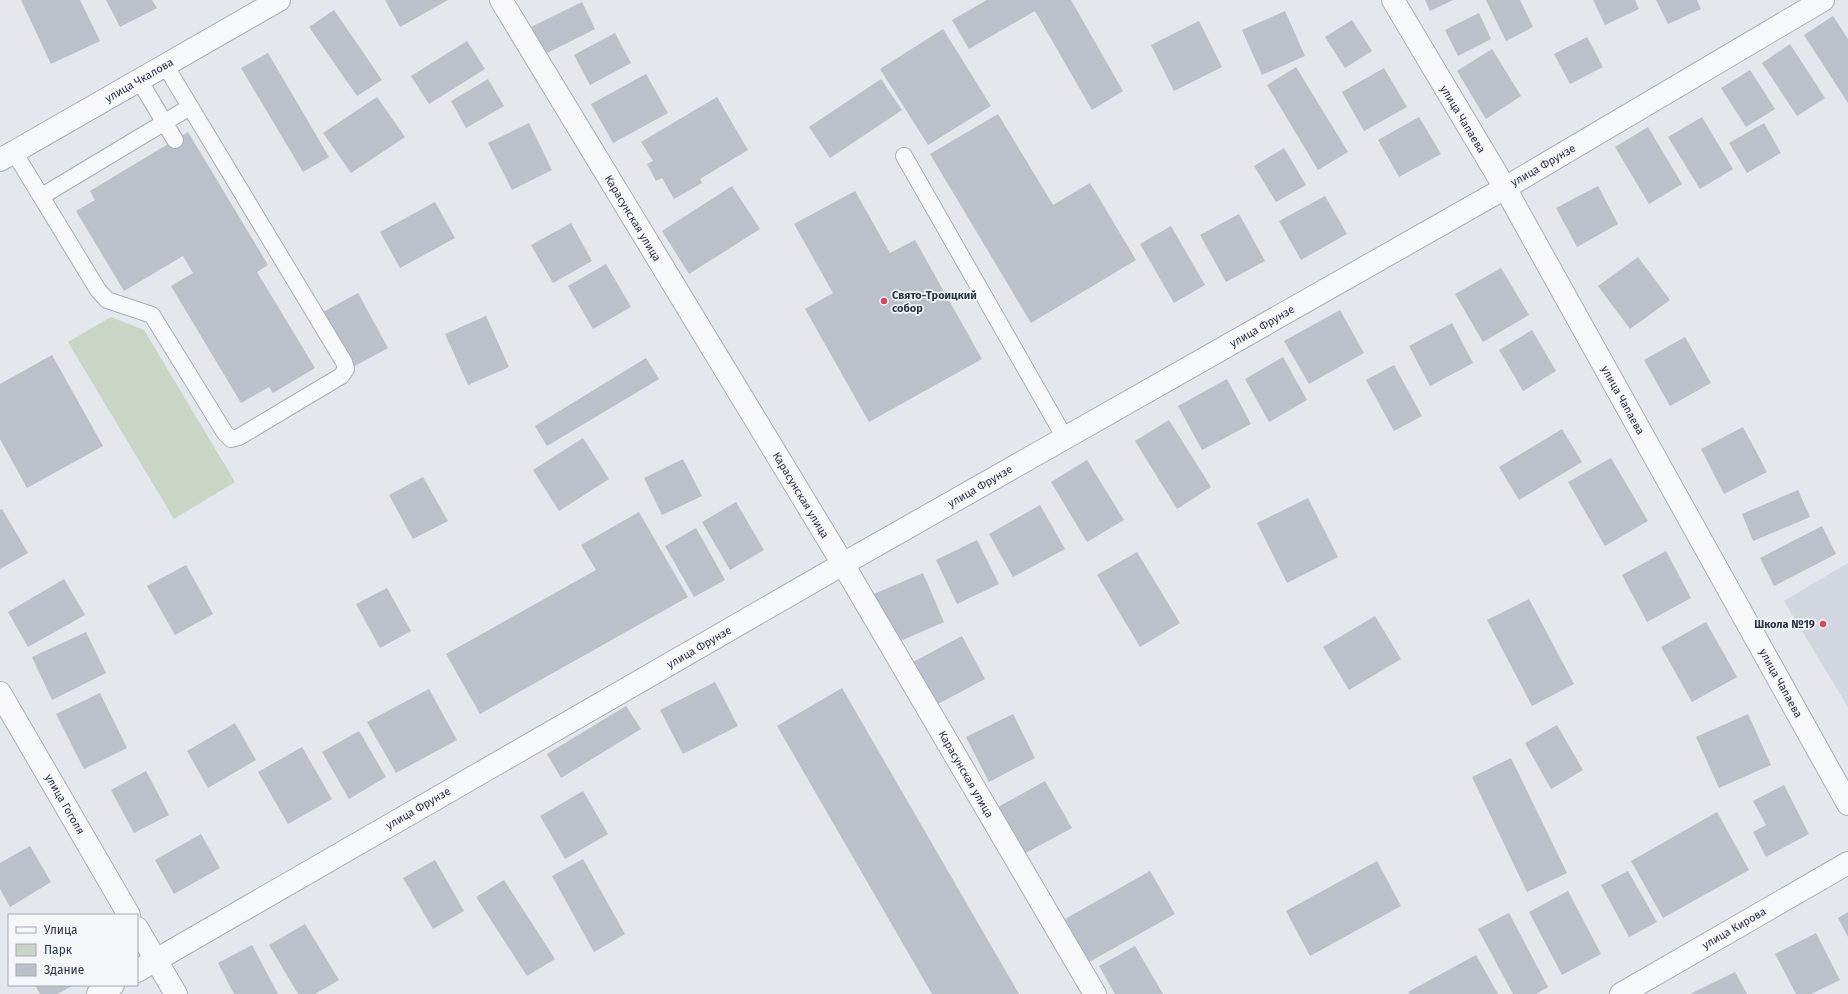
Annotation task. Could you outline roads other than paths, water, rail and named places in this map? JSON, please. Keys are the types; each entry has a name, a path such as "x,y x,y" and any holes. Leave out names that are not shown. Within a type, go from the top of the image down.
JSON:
{"street":[{"name":"улица Чкалова","path":"7,156 279,0"},
{"name":"Карасунская улица","path":"501,0 843,564 1095,994"},
{"name":"улица Чапаева","path":"1393,0 1504,188 1848,804"},
{"name":"улица Фрунзе","path":"138,970 843,564 1504,188 1823,0"},
{"name":"улица Гоголя","path":"0,693 128,914"},
{"name":"улица Кирова","path":"1621,994 1848,863"},
{"path":"138,930 176,994"},
{"path":"98,994 111,986"}],"lane":[{"path":"7,156 42,196 98,290 107,300 152,315 159,323 225,433 231,439 238,437 340,376 346,369 344,362 165,65"},
{"path":"139,80 175,140"},
{"path":"42,196 190,107"},
{"path":"904,156 1065,438"}],"place":[{"name":"Свято-Троицкий собор","path":"884,301"},
{"name":"Школа №19","path":"1823,624"}]}
